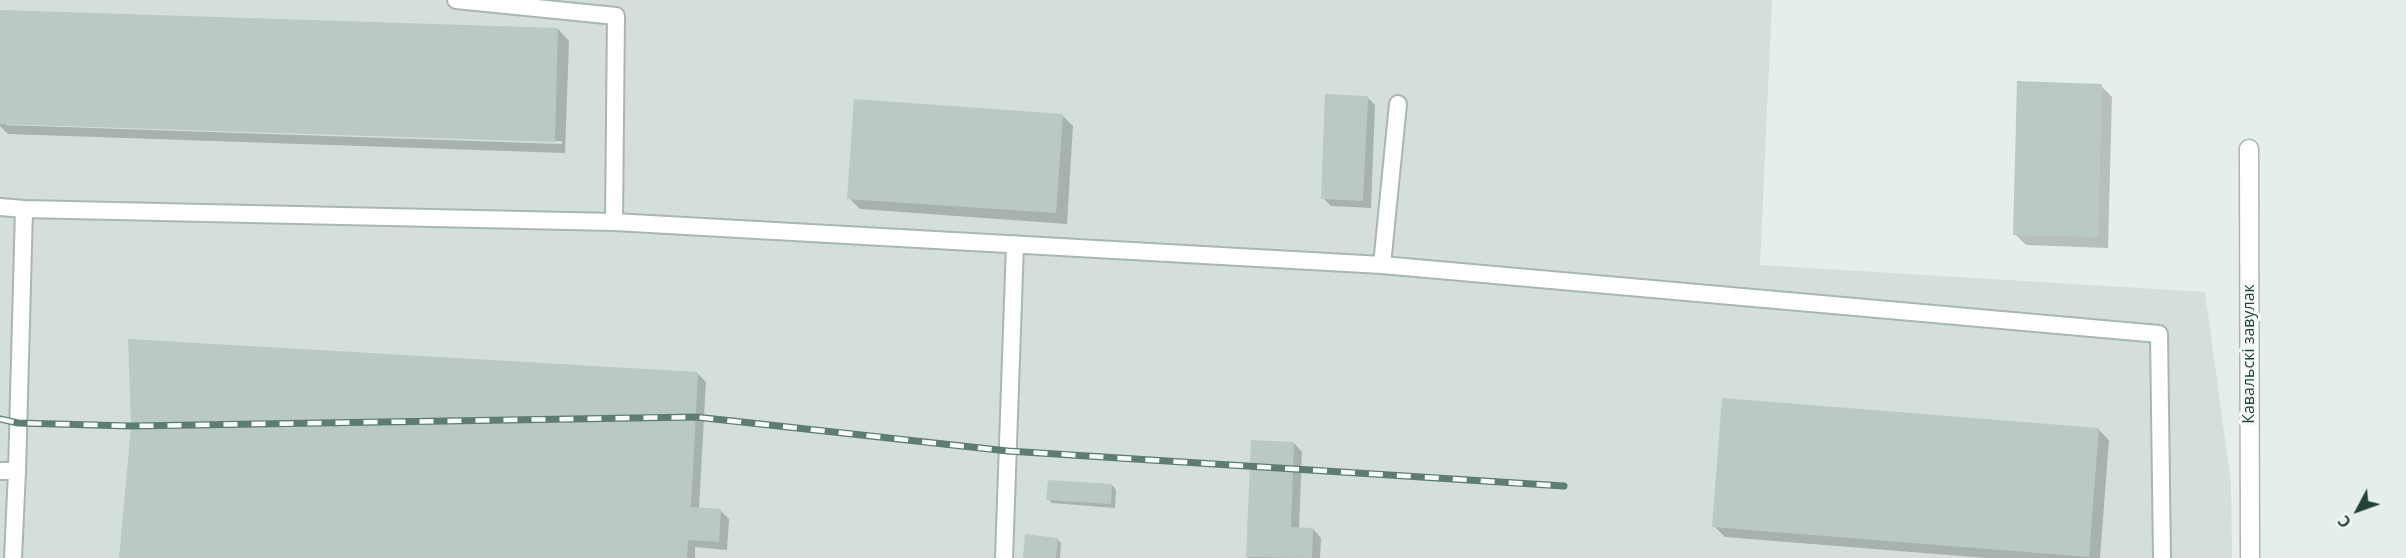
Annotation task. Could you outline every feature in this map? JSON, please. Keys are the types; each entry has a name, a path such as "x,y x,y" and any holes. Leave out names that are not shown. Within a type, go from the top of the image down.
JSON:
{"street":[{"name":"Кавальскі завулак","path":"2249,149 2250,558"}],"lane":[{"path":"456,0 616,16 614,222"},
{"path":"1382,265 1398,104"},
{"path":"0,207 614,222 1382,265 2159,334 2162,558"},
{"path":"13,558 8,471 24,209"},
{"path":"1004,558 1015,244"}],"shaded area":[{"path":"0,0 1772,0 1760,265 2205,292 2231,483 2232,558 0,558"}],"building":[{"path":"0,10 558,28 555,142 0,124"},
{"path":"2017,81 2102,84 2098,237 2013,235"},
{"path":"1325,94 1368,96 1363,201 1321,199"},
{"path":"854,99 1063,114 1056,213 847,199"},
{"path":"128,339 698,372 691,507 721,509 719,542 688,540 687,558 119,558 131,426"},
{"path":"1722,398 2099,428 2089,557 1712,527"},
{"path":"1251,440 1294,442 1291,527 1313,528 1312,558 1246,557"},
{"path":"1048,480 1112,484 1111,504 1046,500"},
{"path":"1025,534 1058,538 1056,558 1023,558"}],"railway":[{"path":"0,419 18,423 131,426 696,417 1008,451 1564,486"}]}
